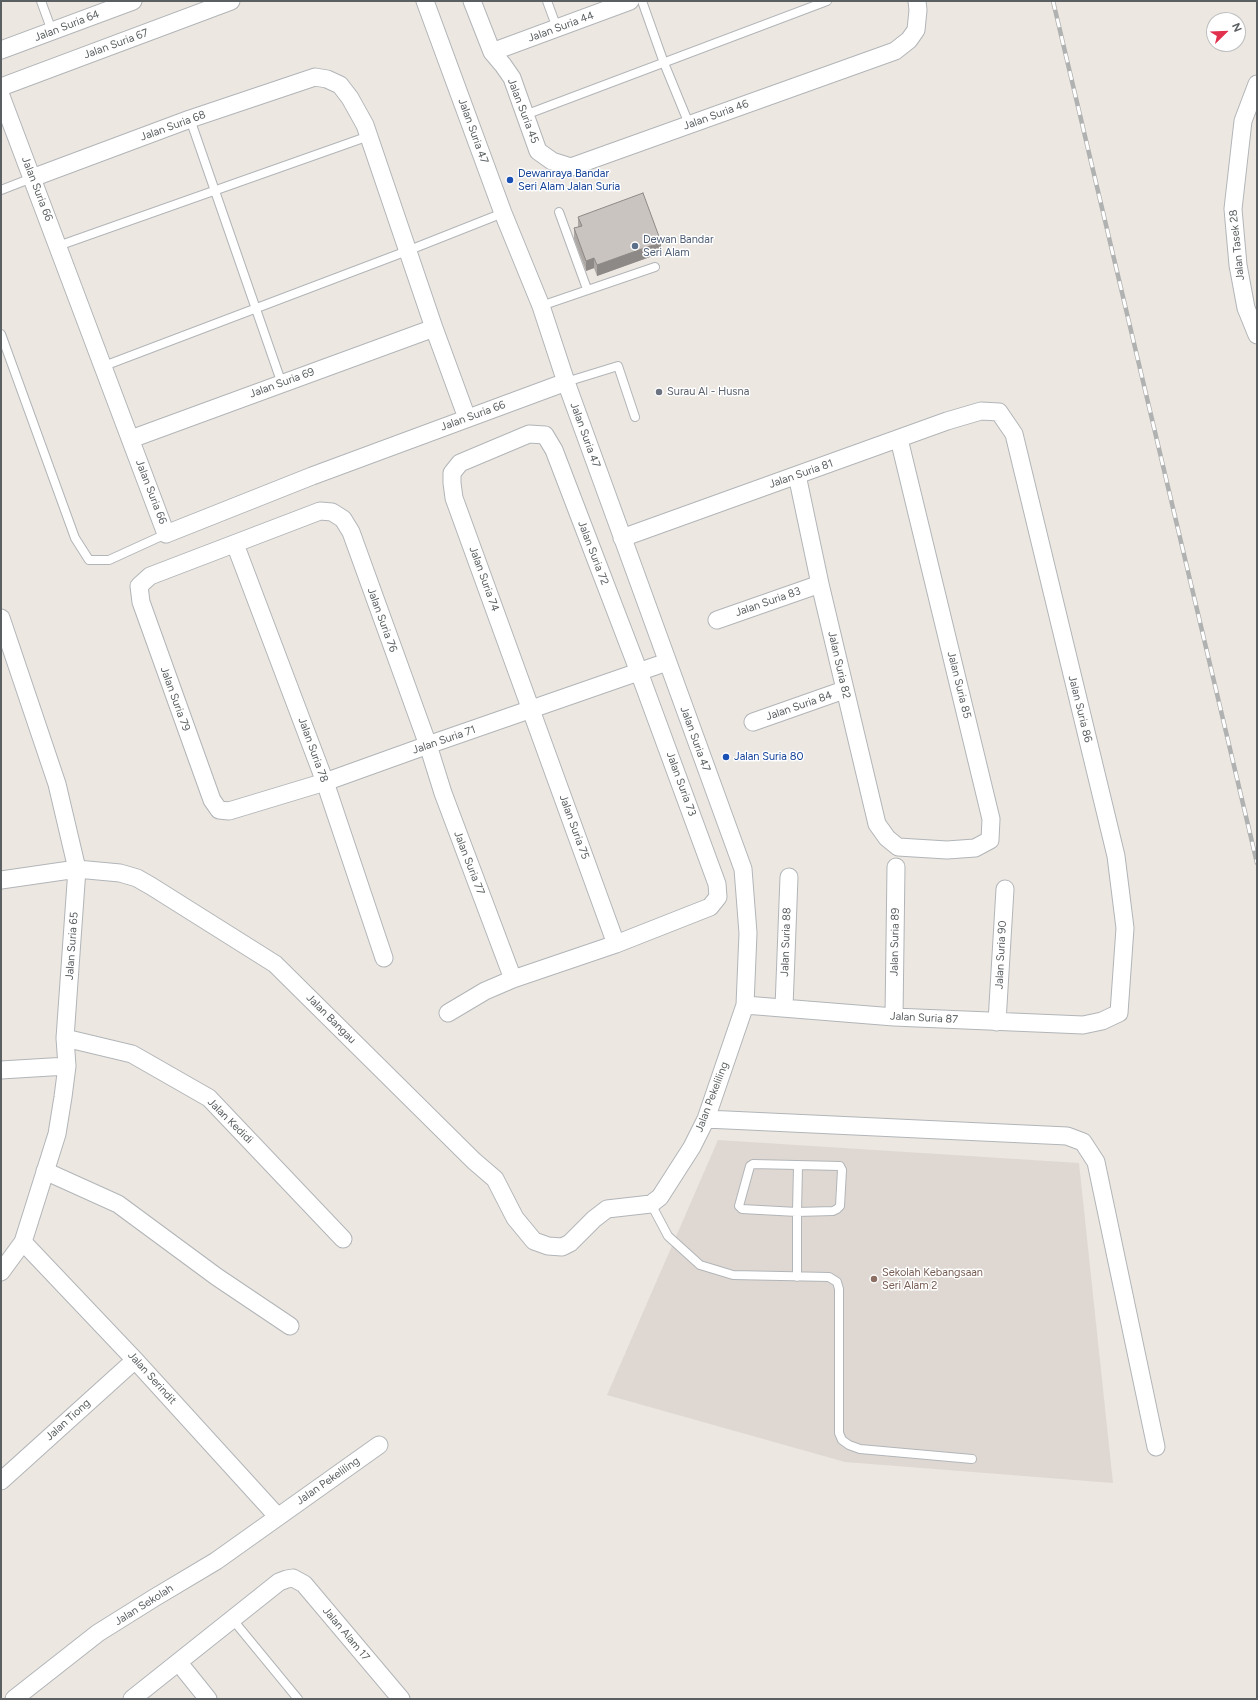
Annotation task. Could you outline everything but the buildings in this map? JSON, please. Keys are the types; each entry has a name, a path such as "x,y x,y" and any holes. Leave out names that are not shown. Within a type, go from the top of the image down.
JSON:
{"street":[{"name":"Jalan Suria 64","path":"1,50 133,1"},
{"name":"Jalan Suria 67","path":"1,87 231,1"},
{"name":"Jalan Suria 47","path":"425,1 503,213 541,306 566,382 743,869"},
{"name":"Jalan Suria 45","path":"472,1 492,52 512,78 538,151"},
{"name":"Jalan Suria 44","path":"492,52 630,1"},
{"name":"Jalan Suria 46","path":"538,151 552,161 571,167 895,51 908,40 916,30 918,10 916,1"},
{"name":"Jalan Suria 68","path":"32,178 190,119 315,77 326,79 340,85 358,111 369,136"},
{"name":"Jalan Tasek 28","path":"1257,84 1252,110 1242,128 1232,209 1238,265 1246,308 1257,335"},
{"name":"Jalan Suria 66","path":"1,96 104,366 166,534 312,476 566,382"},
{"path":"369,136 434,328 467,418"},
{"name":"Jalan Suria 69","path":"131,439 434,328"},
{"name":"Jalan Suria 81","path":"622,538 947,421 981,411"},
{"name":"Jalan Suria 86","path":"981,411 999,412 1014,434 1116,856 1125,928 1119,1013 1102,1021"},
{"name":"Jalan Suria 74","path":"532,710 454,498 452,473 460,462 473,456 529,434 545,435"},
{"name":"Jalan Suria 72","path":"545,435 554,450 639,672"},
{"name":"Jalan Suria 85","path":"898,847 947,850 975,848 990,840 991,819 899,439"},
{"name":"Jalan Suria 82","path":"797,475 844,690 877,824 887,838 898,847"},
{"name":"Jalan Suria 76","path":"235,544 320,511 332,512 342,519 351,532 428,745"},
{"name":"Jalan Suria 79","path":"219,810 212,800 141,602 139,586 150,576 235,544"},
{"name":"Jalan Suria 78","path":"235,544 325,782 384,958"},
{"name":"Jalan Suria 83","path":"716,620 820,584"},
{"name":"Jalan Suria 65","path":"1,618 57,784 78,869 65,1038 67,1066 57,1134 23,1242 1,1272"},
{"name":"Jalan Suria 71","path":"219,810 229,811 325,782 667,662"},
{"name":"Jalan Suria 73","path":"616,944 710,907 718,897 718,884 639,672"},
{"name":"Jalan Suria 84","path":"753,722 844,690"},
{"name":"Jalan Suria 75","path":"532,710 616,944"},
{"name":"Jalan Suria 77","path":"428,745 443,793 513,979"},
{"name":"Jalan Suria 89","path":"894,1017 896,867"},
{"name":"Jalan Bangau","path":"1,880 78,869 120,873 137,878 275,964 474,1161 495,1179 515,1218 534,1240 548,1246 562,1247 570,1243 594,1219 607,1209 652,1204"},
{"name":"Jalan Pekeliling","path":"652,1204 660,1196 692,1147 706,1119 745,1005 748,933 743,869"},
{"name":"Jalan Suria 88","path":"784,1008 789,876"},
{"name":"Jalan Suria 90","path":"997,1022 1005,889"},
{"path":"448,1013 485,991 513,979 616,944"},
{"name":"Jalan Suria 87","path":"745,1005 894,1017 997,1022 1083,1025 1102,1021"},
{"name":"Jalan Kedidi","path":"65,1038 132,1054 209,1098 344,1239"},
{"path":"1,1070 67,1066"},
{"path":"706,1119 1067,1136 1083,1142 1096,1162 1156,1447"},
{"path":"45,1171 118,1204 217,1277 290,1326"},
{"name":"Jalan Serindit","path":"23,1242 135,1360 278,1517"},
{"name":"Jalan Tiong","path":"1,1481 135,1360"},
{"name":"Jalan Pekeliling","path":"278,1517 379,1446"},
{"name":"Jalan Sekolah","path":"14,1699 98,1633 216,1561 278,1517"},
{"name":"Jalan Alam 17","path":"233,1620 279,1582 287,1579 299,1580 401,1699"},
{"path":"132,1699 233,1620"},
{"path":"178,1663 208,1699"}],"lane":[{"path":"41,1 52,31"},
{"path":"547,1 557,28"},
{"path":"642,1 664,63 689,124"},
{"path":"525,116 827,1"},
{"path":"190,119 282,384"},
{"path":"58,246 369,136"},
{"path":"1,190 32,178"},
{"path":"559,212 587,289"},
{"path":"104,366 408,251 503,213"},
{"path":"541,306 655,267"},
{"path":"1,334 75,538 88,560 109,560 166,534"},
{"path":"566,382 618,366 635,417"},
{"path":"753,1164 840,1166 842,1170 840,1206 834,1211 797,1212 742,1209 739,1206 750,1166 753,1164"},
{"path":"797,1277 798,1166"},
{"path":"652,1204 668,1236 700,1265 733,1275 829,1278 837,1282 839,1289 839,1433 842,1440 849,1445 860,1448 972,1459"},
{"path":"233,1620 298,1699"}],"shaded area":[{"name":"Sekolah Kebangsaan Seri Alam 2","path":"718,1140 1079,1163 1113,1483 845,1462 607,1395"}],"railway":[{"path":"1053,1 1257,863"}],"place":[{"name":"Dewanraya Bandar Seri Alam Jalan Suria","path":"510,180"},
{"name":"Dewan Bandar Seri Alam","path":"635,246"},
{"name":"Surau Al - Husna","path":"659,392"},
{"name":"Jalan Suria 80","path":"726,757"},
{"name":"Sekolah Kebangsaan Seri Alam 2","path":"874,1279"}]}
